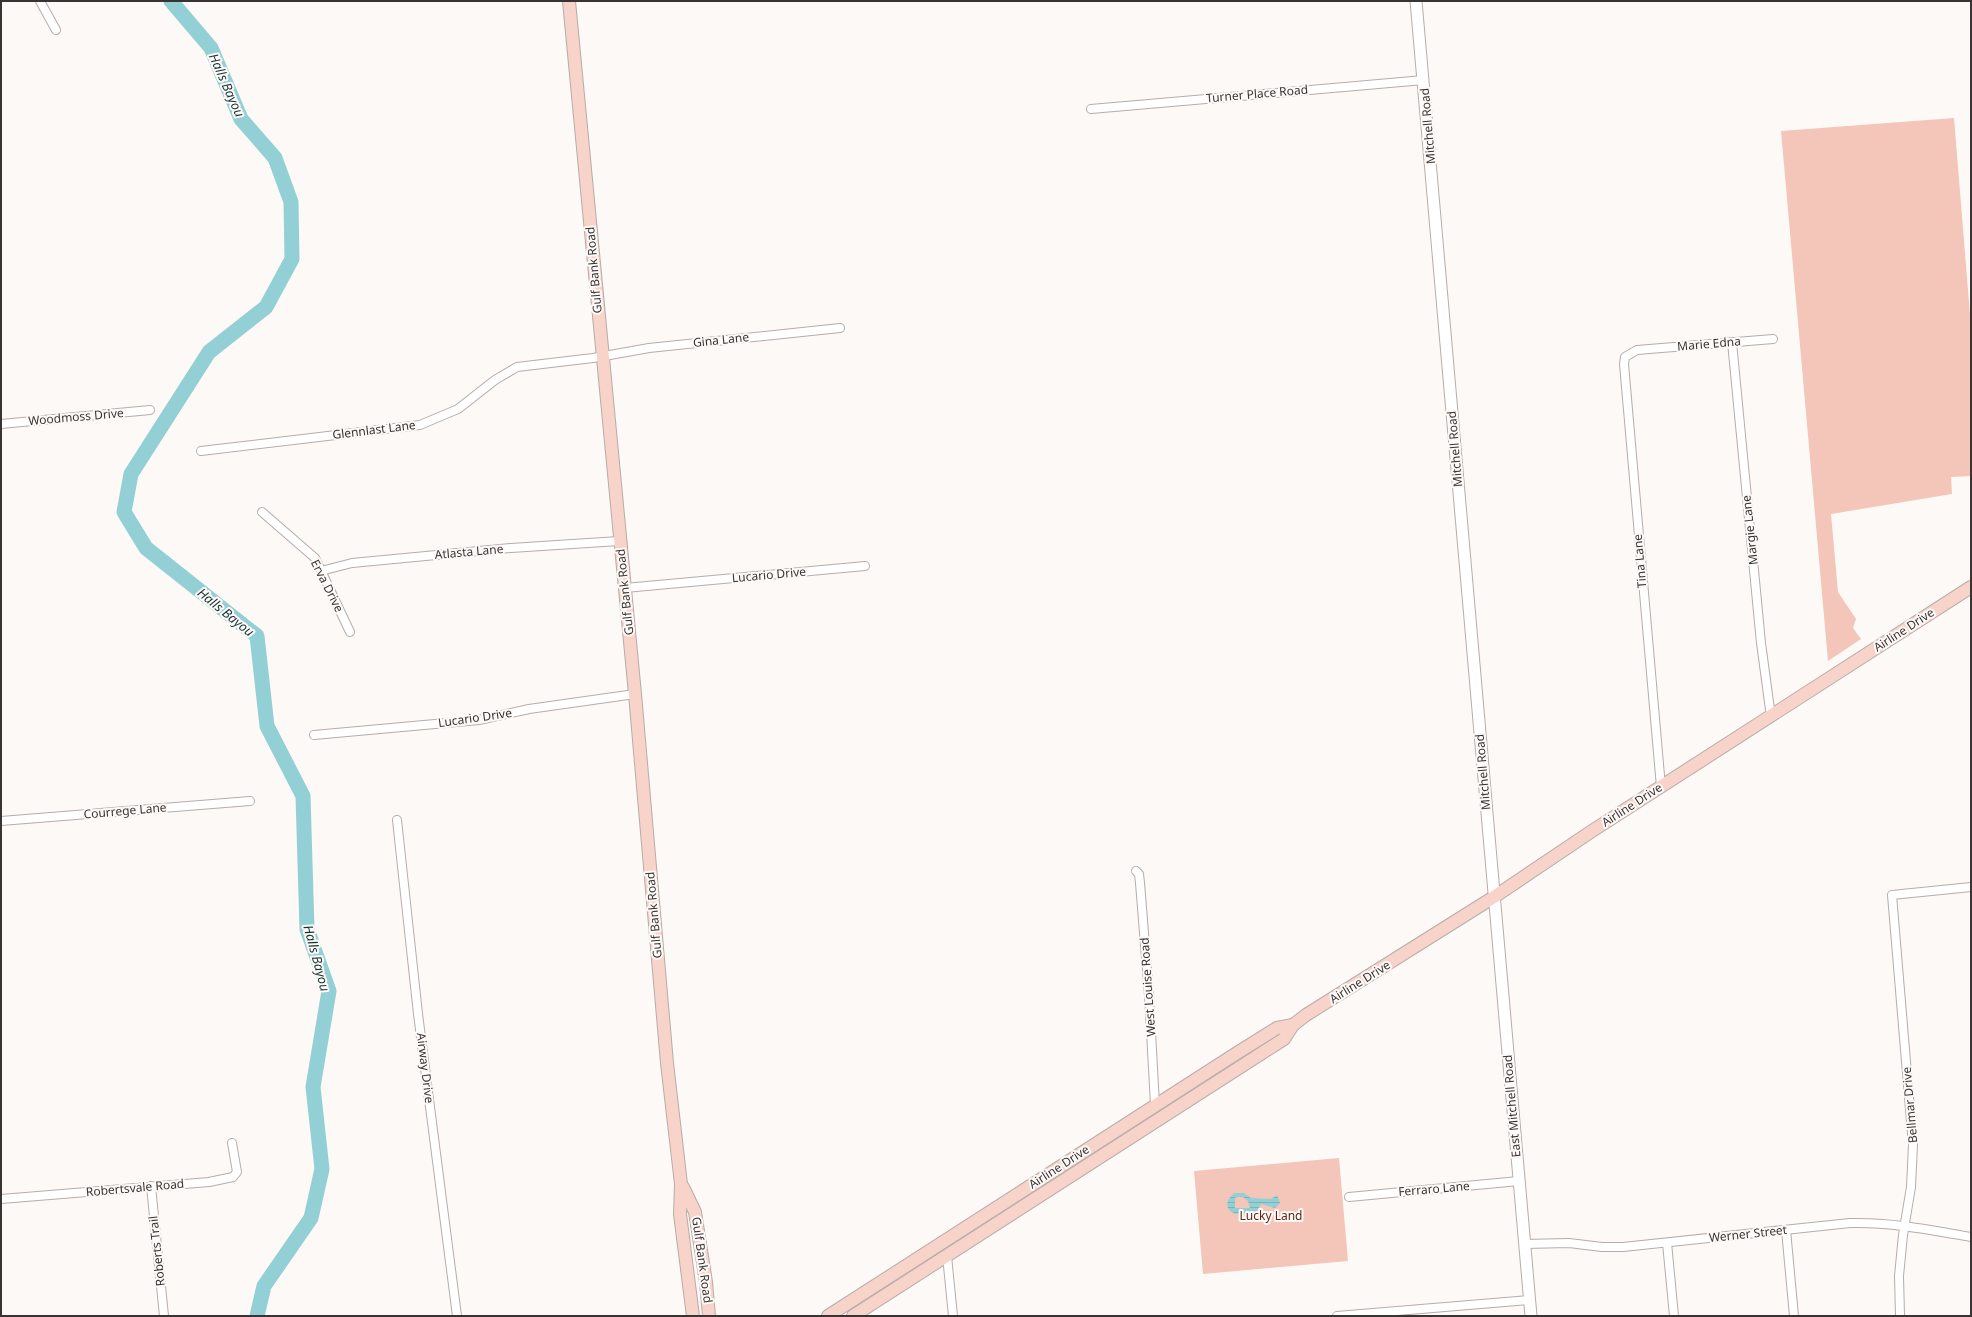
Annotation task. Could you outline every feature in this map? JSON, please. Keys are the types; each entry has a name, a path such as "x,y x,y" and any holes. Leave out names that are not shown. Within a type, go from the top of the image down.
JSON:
{"main road":[{"name":"Gulf Bank Road","path":"569,1 619,541 635,694 667,1062 682,1184 680,1214 693,1316"},
{"name":"Airline Drive","path":"828,1316 1277,1028 1293,1025 1971,586"},
{"name":"Airline Drive","path":"853,1316 1284,1039 1293,1025"},
{"path":"1155,1105 1163,1109 1174,1111"},
{"name":"Gulf Bank Road","path":"682,1184 695,1212 706,1282 709,1316"}],"street":[{"path":"40,1 56,30"},
{"name":"Mitchell Road","path":"1416,1 1494,896"},
{"name":"Turner Place Road","path":"1091,109 1424,80"},
{"name":"Gina Lane","path":"602,356 649,348 840,328"},
{"name":"Marie Edna","path":"1645,349 1773,339"},
{"name":"Margie Lane","path":"1732,342 1761,643 1771,716"},
{"name":"Tina Lane","path":"1645,349 1638,350 1625,357 1624,364 1661,787"},
{"name":"Glennlast Lane","path":"201,451 420,425 458,409 495,380 517,367 602,356"},
{"name":"Woodmoss Drive","path":"1,424 150,410"},
{"name":"Erva Drive","path":"262,512 315,558 350,632"},
{"name":"Atlasta Lane","path":"321,571 352,563 511,548 619,541"},
{"name":"Lucario Drive","path":"625,588 865,566"},
{"name":"Lucario Drive","path":"314,735 480,720 529,709 635,694"},
{"name":"Courrege Lane","path":"1,821 250,801"},
{"name":"Airway Drive","path":"397,820 418,1014 457,1316"},
{"name":"West Louise Road","path":"1136,871 1139,874 1140,883 1149,994 1155,1105"},
{"name":"Bellmar Drive","path":"1900,1316 1899,1276 1911,1187 1913,1145 1892,895 1971,887"},
{"name":"East Mitchell Road","path":"1494,896 1531,1316"},
{"name":"Robertsvale Road","path":"1,1199 209,1182 233,1177 237,1172 232,1143"},
{"name":"Ferraro Lane","path":"1349,1197 1519,1181"},
{"name":"Roberts Trail","path":"151,1186 164,1316"},
{"name":"Werner Street","path":"1524,1244 1569,1243 1602,1247 1667,1243 1850,1223 1887,1223 1971,1237"},
{"path":"1786,1230 1794,1316"},
{"path":"1667,1243 1674,1316"},
{"path":"947,1256 953,1316"},
{"path":"1337,1316 1366,1315 1530,1300"}],"green space":[{"path":"1954,118 1971,327 1971,476 1951,477 1952,494 1831,514 1838,592 1856,619 1853,628 1861,639 1828,661 1781,131"},
{"name":"Lucky Land","path":"1339,1158 1348,1261 1203,1274 1194,1171"}],"water":[{"path":"1234,1193 1244,1193 1251,1198 1271,1199 1277,1195 1280,1203 1275,1208 1261,1204 1257,1211 1244,1215 1232,1212 1229,1209 1227,1205 1229,1199","holes":["1243,1197 1248,1201 1250,1208 1235,1208 1235,1198"]}],"waterway":[{"name":"Halls Bayou","path":"171,1 211,48 241,119 275,158 291,202 292,259 266,307 209,352 131,474 124,512 146,548 257,636 267,726 303,796 307,929 329,991 313,1087 322,1169 311,1218 264,1286 257,1316"}]}
